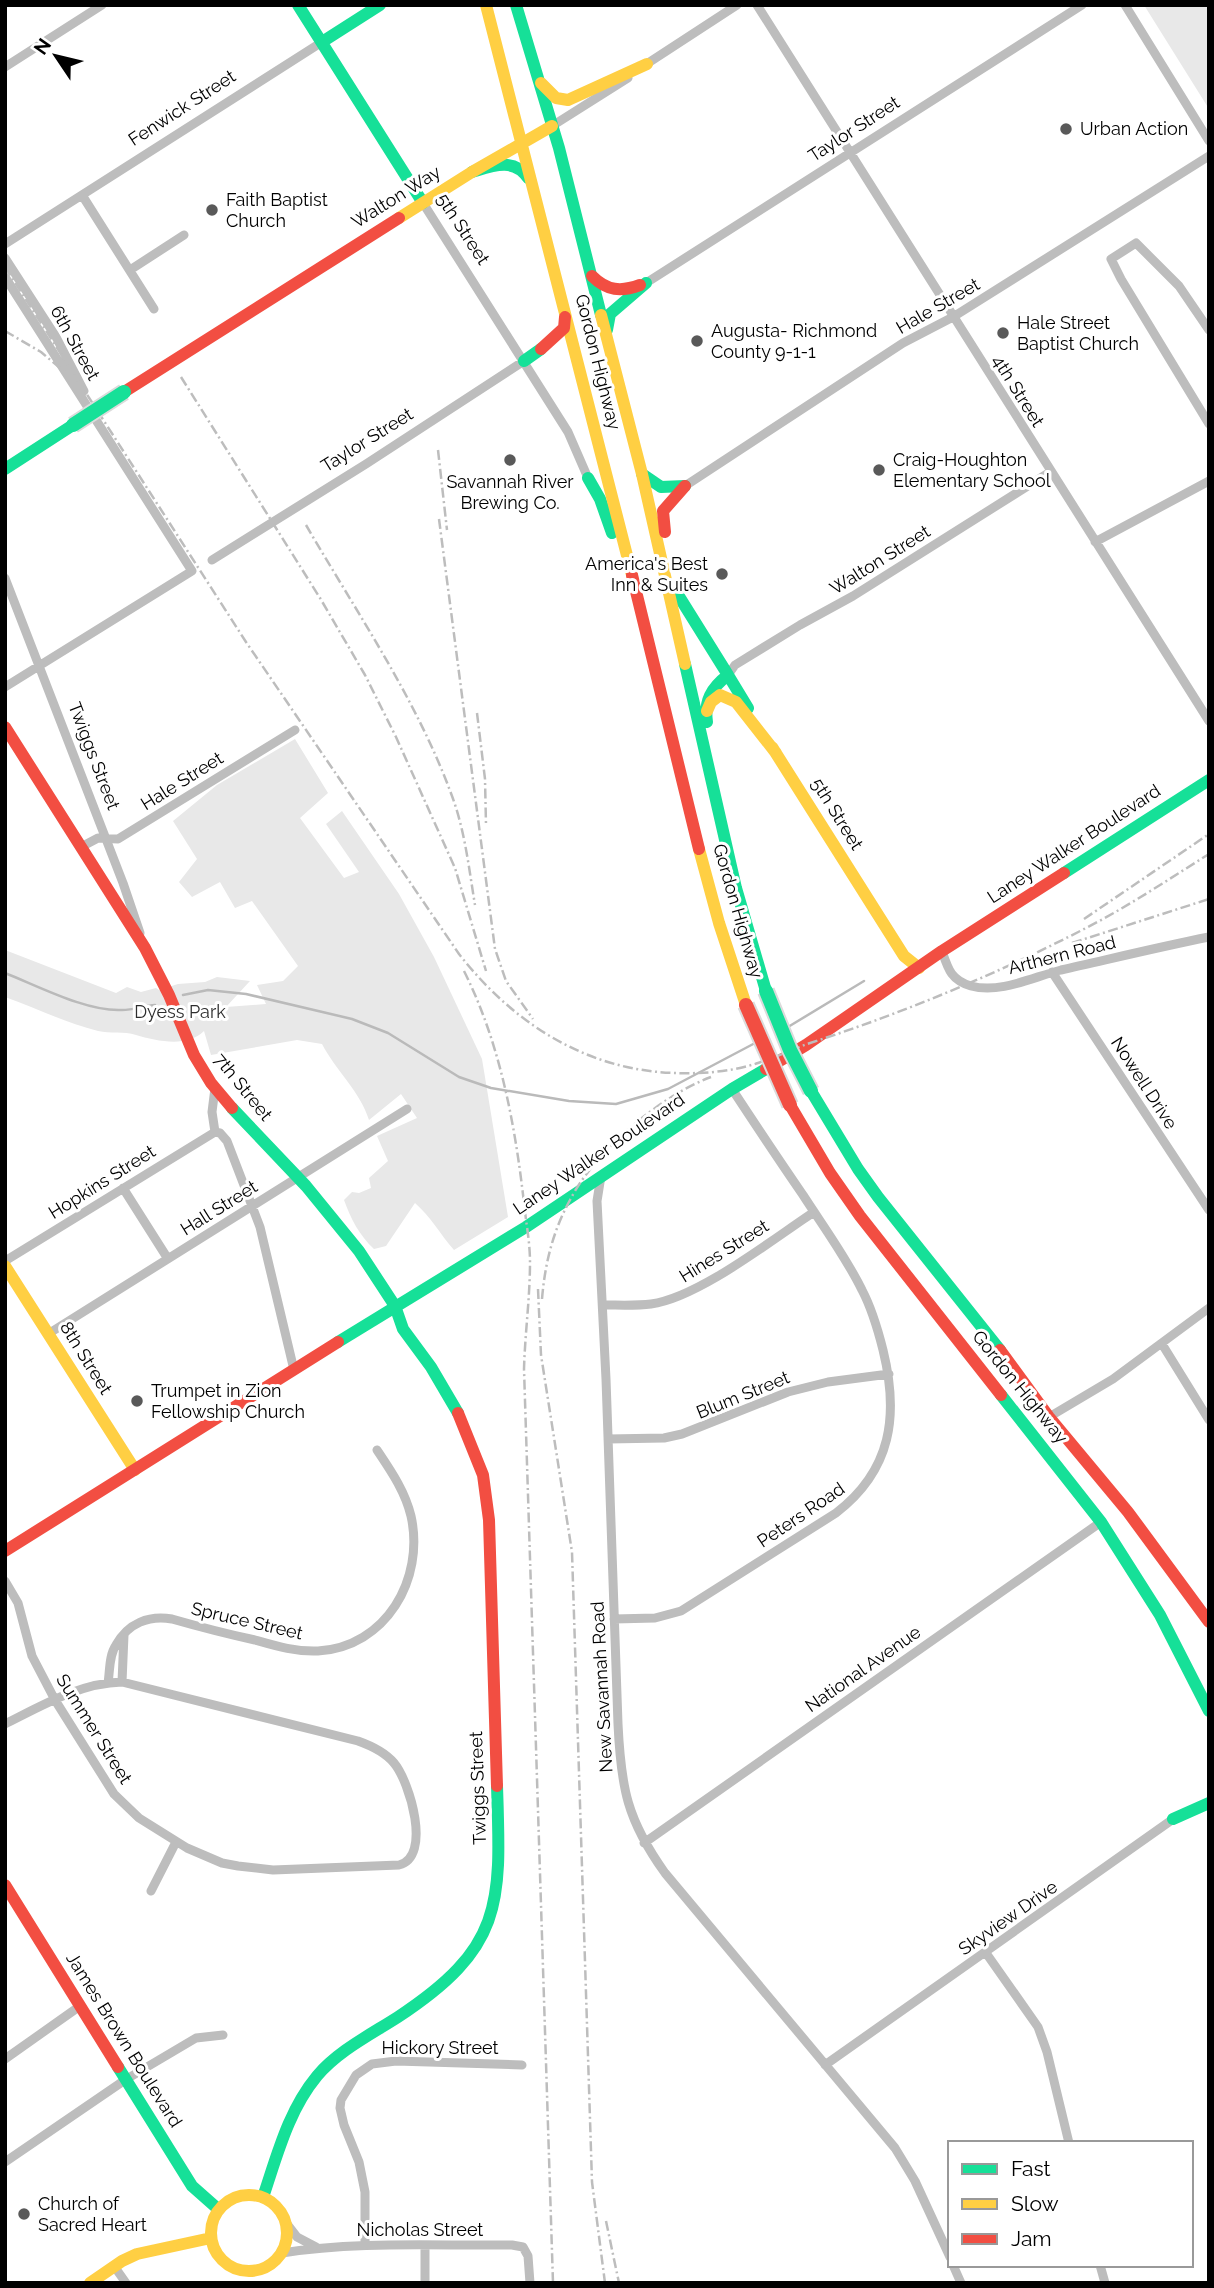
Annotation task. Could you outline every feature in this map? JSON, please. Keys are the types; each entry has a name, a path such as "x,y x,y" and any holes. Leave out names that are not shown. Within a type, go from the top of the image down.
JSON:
{"main road":[{"name":"5th Street","path":"298,5 423,203"},
{"name":"Fenwick Street","path":"322,42 380,5"},
{"name":"Gordon Highway","path":"486,5 712,897 746,1005 790,1105 830,1173 860,1216 1101,1522 1160,1615 1209,1711"},
{"name":"Gordon Highway","path":"516,5 552,126 642,474 736,888 766,991 790,1050 811,1091 864,1179 1049,1418 1128,1512 1209,1622"},
{"path":"540,82 552,95 568,100 647,64"},
{"name":"Walton Way","path":"5,468 471,172 552,126"},
{"path":"471,172 506,164 517,165 526,172 533,190"},
{"path":"591,276 604,288 615,292 646,283"},
{"path":"607,336 610,314 646,283"},
{"name":"Taylor Street","path":"524,361 564,328 564,307"},
{"path":"541,349 565,352 573,358 581,373"},
{"path":"642,474 661,487 685,486"},
{"path":"588,478 600,499 642,615"},
{"path":"677,625 674,573 662,515 669,502 685,486"},
{"name":"5th Street","path":"666,575 904,956 919,968"},
{"path":"728,675 708,695 706,713 742,879 754,954"},
{"path":"706,713 716,697 720,695 729,698 736,702 776,753"},
{"name":"7th Street","path":"5,727 145,948 194,1055 215,1088 298,1177 359,1251 395,1306"},
{"name":"Laney Walker Boulevard","path":"5,1551 526,1227 732,1089 806,1045 942,951 1209,780"},
{"name":"8th Street","path":"5,1263 135,1470"},
{"name":"Twiggs Street","path":"263,2197 292,2117 313,2081 344,2051 429,1997 456,1975 471,1957 484,1934 495,1904 499,1880 489,1520 483,1475 463,1421 431,1367 404,1329 395,1306"},
{"path":"1173,1819 1209,1803"},
{"name":"James Brown Boulevard","path":"8,1895 192,2186 218,2209"},
{"path":"251,2194 263,2197 274,2203 282,2212 288,2234 282,2253 261,2276 233,2268 222,2260 214,2250 211,2228 218,2209 227,2201 251,2194"},
{"path":"90,2283 129,2257 211,2238"}],"street":[{"path":"5,67 102,5"},
{"name":"Walton Way","path":"552,126 614,89 737,5"},
{"name":"4th Street","path":"757,5 1209,721"},
{"name":"Taylor Street","path":"646,283 1082,5"},
{"path":"1125,5 1209,141"},
{"name":"Fenwick Street","path":"5,244 322,42"},
{"name":"Hale Street","path":"685,486 904,343 953,317 1209,156"},
{"path":"82,195 154,309"},
{"name":"5th Street","path":"423,203 568,432 588,478"},
{"path":"130,270 184,236"},
{"path":"1209,330 1179,286 1136,243 1111,260 1209,424"},
{"name":"6th Street","path":"5,258 56,337 113,445"},
{"name":"6th Street","path":"5,278 192,571 38,666"},
{"name":"Taylor Street","path":"212,560 524,361"},
{"name":"Walton Street","path":"728,675 735,665 845,601 1050,472"},
{"path":"1095,542 1209,481"},
{"name":"Twiggs Street","path":"5,578 106,838 145,948"},
{"path":"5,687 38,666"},
{"name":"Hale Street","path":"81,847 98,838 118,839 295,730"},
{"name":"Arthern Road","path":"942,951 950,974 974,987 993,988 1209,937"},
{"name":"Nowell Drive","path":"1052,972 1209,1210"},
{"path":"215,1088 212,1118 215,1132 220,1133 227,1141 252,1206 270,1266 294,1370"},
{"name":"Peters Road","path":"614,1619 655,1618 681,1611 836,1513 852,1500 870,1478 884,1448 891,1416 889,1374 869,1303 855,1275 732,1089"},
{"name":"Hall Street","path":"48,1334 407,1109"},
{"name":"Hopkins Street","path":"5,1263 215,1132"},
{"name":"New Savannah Road","path":"601,1176 597,1201 614,1619 621,1777 627,1805 644,1843 665,1873 906,2165 948,2253"},
{"path":"123,1188 168,1259"},
{"name":"Hines Street","path":"603,1305 653,1304 682,1296 814,1212"},
{"path":"1049,1418 1114,1379 1209,1308"},
{"path":"1162,1344 1209,1420"},
{"name":"Blum Street","path":"608,1439 664,1438 682,1434 788,1392 828,1382 889,1374"},
{"name":"Spruce Street","path":"124,1635 142,1620 161,1617 306,1651 342,1647 361,1638 388,1615 402,1597 414,1555 414,1534 405,1497 377,1450"},
{"name":"National Avenue","path":"644,1843 1101,1522"},
{"name":"Summer Street","path":"5,1581 18,1603 32,1656 55,1700 114,1794 138,1818 176,1842 222,1863 255,1869 399,1865 410,1860 415,1846 411,1795 400,1772 380,1751 358,1741 122,1682"},
{"path":"5,1724 84,1688 108,1682 122,1682 124,1635"},
{"path":"108,1682 111,1656 124,1635"},
{"name":"Skyview Drive","path":"825,2065 1209,1795"},
{"path":"151,1891 176,1842"},
{"path":"986,1953 1038,2027 1047,2052 1069,2141"},
{"path":"5,2059 80,2006"},
{"path":"5,2162 125,2080 196,2038 223,2035"},
{"name":"Hickory Street","path":"365,2245 365,2192 359,2162 341,2118 340,2108 360,2071 372,2064 396,2061 522,2065"},
{"path":"286,2224 297,2237 317,2247"},
{"name":"Nicholas Street","path":"282,2253 317,2247 365,2245 512,2245 523,2247 528,2256 530,2283"},
{"path":"425,2246 425,2283"},
{"path":"114,2266 126,2283"},
{"path":"954,2267 961,2283"}],"green space":[{"path":"1144,5 1209,5 1209,109"},
{"name":"Dyess Park","path":"295,739 328,793 300,818 344,878 359,872 326,824 342,811 399,894 434,957 482,1059 508,1217 454,1250 415,1203 386,1246 374,1249 360,1232 344,1200 352,1192 359,1193 371,1188 369,1178 388,1161 377,1136 417,1118 401,1094 369,1120 354,1090 322,1044 297,1040 211,1055 204,1031 189,1040 171,1042 127,1033 103,1032 74,1024 5,997 5,950 116,993 127,987 141,992 156,988 159,990 178,984 205,982 217,977 250,981 226,1007 266,1004 257,985 283,981 298,966 252,901 235,908 220,882 192,897 179,882 197,859 173,821 217,785"}],"waterway":[{"path":"5,973 78,1003 108,1010 155,1005"},
{"path":"788,1027 864,981"},
{"path":"183,995 208,990 246,994 352,1019 388,1033 459,1077 491,1088 569,1101 616,1104 668,1089 757,1042"}],"railway":[{"path":"5,267 246,642 459,954 502,1001 553,1038 581,1052 610,1063 641,1070 674,1073 716,1072 758,1063 914,1006 984,977 1102,920 1209,854"},
{"path":"5,331 41,352 67,374"},
{"path":"181,377 320,598 365,675 455,868 486,971"},
{"path":"438,450 447,530"},
{"path":"439,519 495,949 506,981 533,1019"},
{"path":"306,525 404,691 438,760 460,823 475,905"},
{"path":"477,713 485,779 486,825"},
{"path":"1084,919 1209,834"},
{"path":"1072,943 1209,899"},
{"path":"464,971 477,998 504,1084 516,1144 529,1247 524,1369 553,2283"},
{"path":"542,1299 554,1235 581,1181 631,1127 671,1097 711,1077"},
{"path":"538,1289 541,1355 572,1552 592,2182 605,2283"},
{"path":"606,2221 619,2283"}],"traffic: fast":[{"path":"298,5 423,203"},
{"path":"322,42 380,5"},
{"path":"516,5 559,148 601,315"},
{"path":"472,172 509,165 522,171 528,178"},
{"path":"607,330 610,314 646,283"},
{"path":"524,361 541,349"},
{"path":"73,425 124,392"},
{"path":"5,469 73,425"},
{"path":"642,474 661,487 685,486"},
{"path":"588,478 600,499 612,533"},
{"path":"675,590 728,675 710,696 707,722"},
{"path":"685,664 736,888 766,991"},
{"path":"728,675 748,708"},
{"path":"1064,873 1209,780"},
{"path":"766,991 790,1050 811,1091"},
{"path":"338,1342 526,1227 766,1069"},
{"path":"811,1091 878,1197 1000,1350"},
{"path":"232,1108 306,1186 359,1251 395,1306 403,1329 431,1367 458,1413"},
{"path":"1001,1395 1101,1522 1160,1615 1209,1711"},
{"path":"263,2197 291,2119 317,2076 344,2051 433,1992 459,1968 477,1944 489,1920 495,1892 498,1862 497,1786"},
{"path":"1173,1819 1209,1803"},
{"path":"118,2067 192,2186 218,2209"}],"traffic: slow":[{"path":"486,5 632,575"},
{"path":"541,83 556,98 568,100 647,64"},
{"path":"399,218 552,126"},
{"path":"601,315 642,474 685,664"},
{"path":"707,711 711,702 720,695 736,702 776,753"},
{"path":"772,747 904,956 919,968"},
{"path":"699,849 719,923 746,1005"},
{"path":"5,1266 135,1470"},
{"path":"242,2195 256,2195 270,2201 281,2212 287,2233 284,2248 276,2260 256,2271 242,2271 228,2265 217,2254 211,2240 211,2226 217,2212 228,2201 242,2195"},
{"path":"90,2283 137,2254 211,2238"}],"traffic: jam":[{"path":"124,392 399,218"},
{"path":"592,276 603,285 614,289 640,285"},
{"path":"541,349 564,328 565,317"},
{"path":"665,532 663,511 685,486"},
{"path":"632,575 699,849"},
{"path":"5,727 145,948 169,995 194,1055 211,1083 232,1108"},
{"path":"766,1069 1064,873"},
{"path":"746,1005 790,1105"},
{"path":"790,1105 830,1173 860,1216 1001,1395"},
{"path":"5,1551 338,1342"},
{"path":"1000,1350 1049,1417 1128,1512 1209,1622"},
{"path":"458,1413 483,1475 489,1520 497,1786"},
{"path":"5,1885 118,2067"}],"place":[{"name":"Urban Action","path":"1066,129"},
{"name":"Faith Baptist Church","path":"212,210"},
{"name":"Hale Street Baptist Church","path":"1003,333"},
{"name":"Augusta- Richmond County 9-1-1","path":"697,341"},
{"name":"Savannah River Brewing Co.","path":"510,460"},
{"name":"Craig-Houghton Elementary School","path":"879,470"},
{"name":"America's Best Inn & Suites","path":"722,574"},
{"name":"Trumpet in Zion Fellowship Church","path":"137,1401"},
{"name":"Church of Sacred Heart","path":"24,2214"}]}
